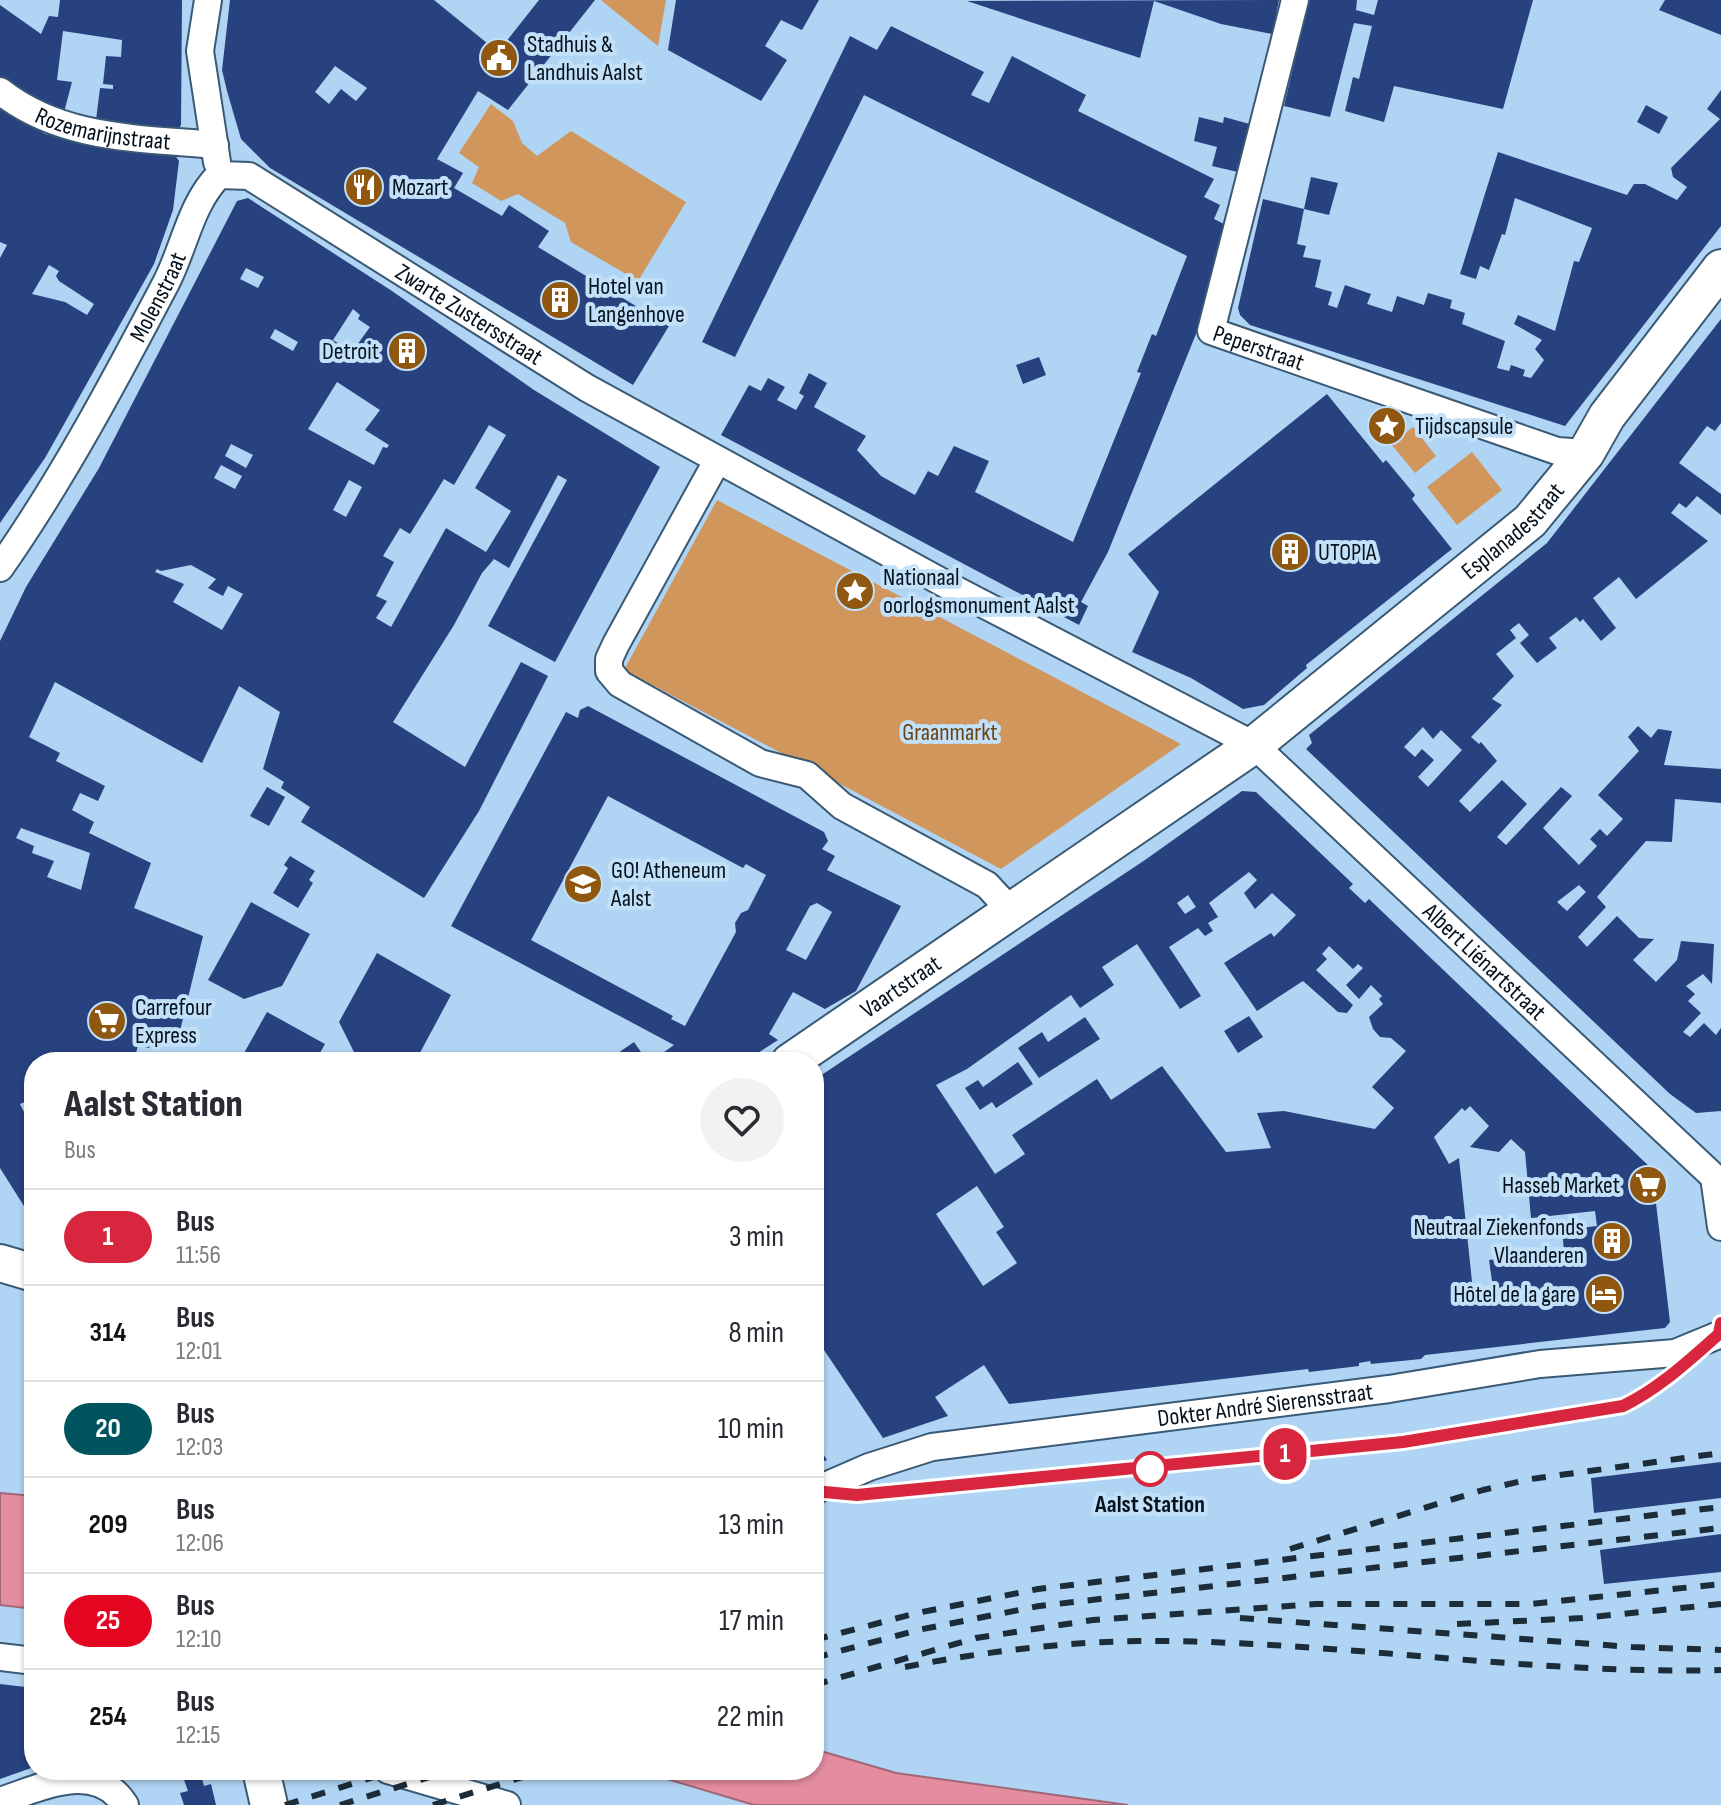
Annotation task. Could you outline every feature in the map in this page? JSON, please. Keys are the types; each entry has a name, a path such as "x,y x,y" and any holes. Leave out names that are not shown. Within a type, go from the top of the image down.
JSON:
{"street":[{"path":"208,0 200,51 219,175"},
{"name":"Peperstraat","path":"1295,0 1211,331 1557,451 1586,453"},
{"name":"Rozemarijnstraat","path":"0,91 26,110 80,132 215,145"},
{"name":"Zwarte Zustersstraat","path":"219,175 249,176 587,388 717,461"},
{"name":"Molenstraat","path":"0,568 72,454 168,279 196,207 219,175"},
{"name":"Esplanadestraat","path":"1254,745 1530,521 1586,453 1607,416 1721,268"},
{"path":"717,461 1123,679 1254,745 1013,913 987,885 842,806 807,775 760,763 620,684 609,671 609,659 616,644 717,461"},
{"name":"Albert Liénartstraat","path":"1254,745 1718,1177"},
{"name":"Vaartstraat","path":"805,1052 1013,913"},
{"path":"1718,1177 1721,1227"},
{"path":"0,1263 24,1270"},
{"name":"Dokter André Sierensstraat","path":"824,1487 869,1467 932,1447 1389,1389 1540,1364 1675,1353 1720,1331"},
{"path":"0,1657 24,1660"},
{"path":"0,1801 78,1780"},
{"path":"88,1780 100,1782 122,1802"},
{"path":"263,1780 269,1805"},
{"path":"422,1780 507,1805"}],"green space":[{"path":"666,0 658,46 602,1"},
{"path":"491,104 513,121 522,143 537,156 571,131 686,202 638,281 571,242 565,223 518,194 501,201 472,183 479,167 459,153"},
{"path":"1413,427 1436,456 1415,473 1391,444"},
{"path":"1472,452 1502,490 1457,525 1427,487"},
{"name":"Graanmarkt","path":"717,500 1181,744 1001,869 624,670"}],"shaded area":[{"path":"0,1493 24,1495 24,1608 0,1605"},
{"path":"824,1752 896,1773 1128,1805 754,1805 670,1780 824,1780"}],"building":[{"path":"60,0 182,0 181,125 178,130 96,120 100,88 113,89 113,85 103,84 106,56 121,57 122,40 63,31 57,80 72,82 63,116 0,81 0,5 41,34 49,16 58,17"},
{"path":"230,0 434,0 498,52 539,0 595,0 508,110 478,91 437,159 463,173 454,188 502,216 509,205 549,231 538,247 669,326 633,385 270,168 241,139 222,70","holes":["335,66 367,88 356,101 341,89 329,104 315,92"]},
{"path":"676,0 819,0 802,30 781,20 765,46 787,60 761,101 668,50"},
{"path":"1279,0 1272,34 1221,24 1154,1 1140,58 967,1"},
{"path":"1309,0 1357,0 1356,10 1374,15 1378,0 1533,0 1503,109 1394,86 1384,122 1345,111 1353,77 1359,79 1372,26 1354,23 1330,117 1284,106"},
{"path":"1665,0 1721,0 1721,35 1659,10"},
{"path":"891,26 984,72 971,95 989,103 1012,56 1086,95 1078,111 1214,179 1204,197 1220,205 1214,219 1232,228 1223,267 1108,552 1081,602 1088,606 1079,625 721,435 749,385 761,391 768,378 785,387 777,400 796,410 804,396 799,393 809,373 827,383 814,407 866,436 857,450 881,476 915,495 928,471 938,476 954,446 989,461 975,492 1073,542 1141,373 1137,372 1152,334 1156,336 1187,256 864,95 735,357 702,342 850,36 877,50"},
{"path":"1721,90 1721,226 1565,426 1250,325 1240,315 1238,308 1263,199 1304,209 1297,244 1306,246 1303,257 1321,260 1315,287 1332,292 1328,305 1337,308 1345,285 1371,294 1367,304 1392,312 1397,296 1424,305 1428,293 1452,300 1450,308 1465,313 1462,324 1505,341 1497,368 1509,371 1511,365 1525,370 1523,376 1531,378 1544,360 1535,349 1542,340 1514,324 1518,315 1555,331 1574,261 1579,262 1592,228 1515,198 1505,235 1502,234 1489,270 1480,266 1476,279 1460,274 1498,152 1627,195 1634,184 1645,184 1677,200 1687,187 1673,177 1671,168 1720,119 1707,109"},
{"path":"0,103 45,134 174,154 179,161 173,210 154,264 45,458 0,523 0,258 7,245 0,242","holes":["49,265 59,271 56,276 59,281 94,304 87,315 65,302 32,294"]},
{"path":"1646,105 1668,117 1659,134 1637,122"},
{"path":"1199,117 1223,123 1224,117 1257,126 1242,173 1212,166 1217,147 1194,141"},
{"path":"1311,177 1338,183 1329,215 1304,209"},
{"path":"248,198 392,291 534,390 660,467 555,662 488,626 567,480 558,475 509,568 494,559 482,573 454,625 393,722 465,767 521,662 548,676 479,811 424,898 301,822 310,807 281,788 284,782 263,769 280,712 239,686 202,763 55,682 29,737 60,753 56,761 105,786 98,801 80,793 72,810 94,822 89,833 151,863 134,908 203,936 179,1035 157,1027 149,1048 138,1045 136,1052 24,1052 24,1102 20,1104 24,1112 24,1206 0,1168 0,641 26,587 99,468 237,201","holes":["246,268 264,277 258,288 240,279","353,309 360,315 358,319 370,327 352,352 333,340","275,329 298,342 293,351 270,338","337,382 380,410 365,430 389,445 383,447 374,465 308,429","489,425 506,435 475,488 511,511 486,552 446,528 391,627 376,618 387,601 376,596 394,562 383,556 400,528 410,534 444,479 454,485","231,444 253,455 246,468 225,456","221,465 242,476 235,489 214,478","349,480 362,487 346,517 333,510","191,565 216,579 208,588 223,596 228,586 243,594 222,630 173,602 184,584 155,572 157,569 161,571","21,828 90,853 81,890 47,877 54,861 32,853 34,846 16,838"]},
{"path":"1721,319 1721,423 1715,431 1707,426 1679,463 1721,494 1721,515 1697,496 1686,508 1679,503 1671,513 1708,541 1636,599 1619,577 1593,598 1616,628 1601,641 1583,619 1580,622 1576,617 1549,638 1557,648 1537,663 1520,643 1529,635 1519,623 1510,630 1516,638 1496,654 1514,676 1492,699 1502,705 1471,737 1479,744 1481,742 1497,761 1459,801 1470,812 1502,780 1527,804 1497,837 1506,845 1561,787 1572,796 1543,828 1579,865 1597,846 1590,839 1600,829 1607,836 1623,819 1598,795 1639,751 1628,737 1638,726 1651,738 1658,729 1672,731 1664,765 1721,769 1721,803 1675,799 1672,842 1646,841 1597,897 1606,907 1578,937 1587,947 1617,916 1639,938 1654,939 1633,960 1656,982 1677,960 1681,941 1714,944 1712,984 1703,974 1686,986 1695,994 1688,1001 1701,1013 1683,1032 1690,1037 1704,1023 1716,1035 1721,1028 1721,1111 1696,1113 1670,1094 1306,749 1312,743 1309,735 1547,543","holes":["1423,727 1433,739 1441,730 1462,750 1428,787 1418,777 1434,760 1422,749 1415,757 1404,747","1579,885 1586,892 1567,911 1557,902"]},
{"path":"1039,357 1046,375 1023,384 1016,365"},
{"name":"UTOPIA","path":"1327,394 1383,463 1386,460 1415,495 1412,499 1452,549 1306,665 1307,668 1264,705 1243,709 1191,678 1132,652 1159,592 1128,554"},
{"path":"588,706 824,832 828,841 822,849 835,856 827,870 901,906 856,991 825,1009 793,992 769,1034 778,1040 759,1052 664,1052 674,1045 451,926 566,712 578,718 580,710","holes":["608,796 743,868 746,864 766,875 748,910 741,913 735,923 736,932 685,1026 671,1019 673,1016 531,940","817,903 832,912 806,960 786,950 810,906"]},
{"path":"267,787 285,797 269,826 250,816"},
{"path":"1242,791 1256,792 1353,884 1349,888 1365,903 1369,899 1652,1169 1670,1322 1665,1328 1425,1355 1421,1359 1371,1364 1370,1361 1359,1363 1359,1366 1309,1372 1308,1369 1009,1404 984,1365 935,1397 948,1416 883,1438 824,1350 824,1073 1145,860","holes":["1249,872 1257,880 1244,893 1255,909 1272,893 1296,915 1274,937 1271,933 1224,963 1257,1011 1303,981 1338,1012 1347,1013 1353,1005 1316,970 1327,959 1322,954 1329,946 1353,969 1358,964 1363,968 1346,985 1359,999 1371,985 1382,996 1379,999 1383,1004 1369,1017 1373,1029 1380,1037 1391,1038 1406,1051 1372,1087 1394,1108 1375,1129 1284,1111 1257,1113 1271,1148 1226,1152 1162,1066 1111,1100 1097,1079 1012,1135 1025,1154 995,1174 936,1085 967,1069 1071,995 1080,1008 1114,985 1102,967 1137,944 1180,1009 1201,996 1169,947 1198,928 1205,936 1213,931 1208,923 1218,917 1209,903","1188,895 1196,907 1185,914 1177,903","1470,1106 1489,1126 1470,1147 1499,1152 1511,1139 1525,1152 1531,1218 1595,1211 1597,1226 1562,1230 1564,1251 1489,1260 1493,1288 1473,1291 1459,1158 1449,1164 1434,1137 1462,1108 1465,1111","977,1186 1004,1227 996,1232 1017,1263 983,1286 936,1214"]},
{"path":"290,856 315,871 309,880 313,883 298,908 273,893 288,868 284,865"},
{"path":"251,902 310,934 282,986 244,999 208,980"},
{"path":"377,953 451,995 420,1052 354,1052 339,1022"},
{"path":"267,1012 325,1044 321,1052 245,1052"},
{"path":"1249,1016 1263,1037 1238,1053 1224,1031"},
{"path":"1085,1017 1100,1039 1039,1078 1018,1048 1042,1032 1048,1042"},
{"path":"634,1042 641,1052 620,1052"},
{"path":"1018,1062 1033,1084 996,1108 992,1102 980,1110 965,1088 978,1080 983,1087"},
{"path":"1721,1462 1721,1498 1594,1513 1591,1478"},
{"path":"1721,1534 1721,1572 1604,1584 1600,1550"},
{"path":"0,1684 24,1687 24,1771 0,1779"},
{"path":"184,1780 202,1780 204,1786 211,1784 216,1805 184,1805 180,1793 188,1791"}],"railway":[{"path":"1290,1549 1483,1490 1531,1479 1721,1453"},
{"path":"824,1637 917,1613 1038,1589 1721,1507"},
{"path":"824,1655 918,1630 1039,1606 1721,1528"},
{"path":"824,1682 976,1638 1093,1620 1316,1604 1530,1604 1721,1584"},
{"path":"1457,1624 1582,1618 1721,1604"},
{"path":"1240,1618 1632,1647 1721,1650"},
{"path":"905,1667 1022,1649 1140,1641 1285,1646 1576,1667 1721,1670"},
{"path":"285,1805 364,1780"},
{"path":"340,1805 420,1780"},
{"path":"433,1805 513,1780"}],"bus line":[{"name":"1","path":"824,1492 857,1495 1152,1469 1403,1442 1623,1406 1652,1392 1697,1354 1719,1334 1721,1323"}],"place":[{"name":"Stadhuis & Landhuis Aalst","path":"499,58"},
{"name":"Mozart","path":"364,187"},
{"name":"Hotel van Langenhove","path":"560,300"},
{"name":"Detroit","path":"407,351"},
{"name":"Tijdscapsule","path":"1387,426"},
{"name":"UTOPIA","path":"1290,552"},
{"name":"Nationaal oorlogsmonument Aalst","path":"855,591"},
{"name":"GO! Atheneum Aalst","path":"583,884"},
{"name":"Carrefour Express","path":"107,1021"},
{"name":"Hasseb Market","path":"1648,1185"},
{"name":"Neutraal Ziekenfonds Vlaanderen","path":"1612,1241"},
{"name":"Hôtel de la gare","path":"1604,1294"},
{"name":"Aalst Station","path":"1150,1469"}]}
